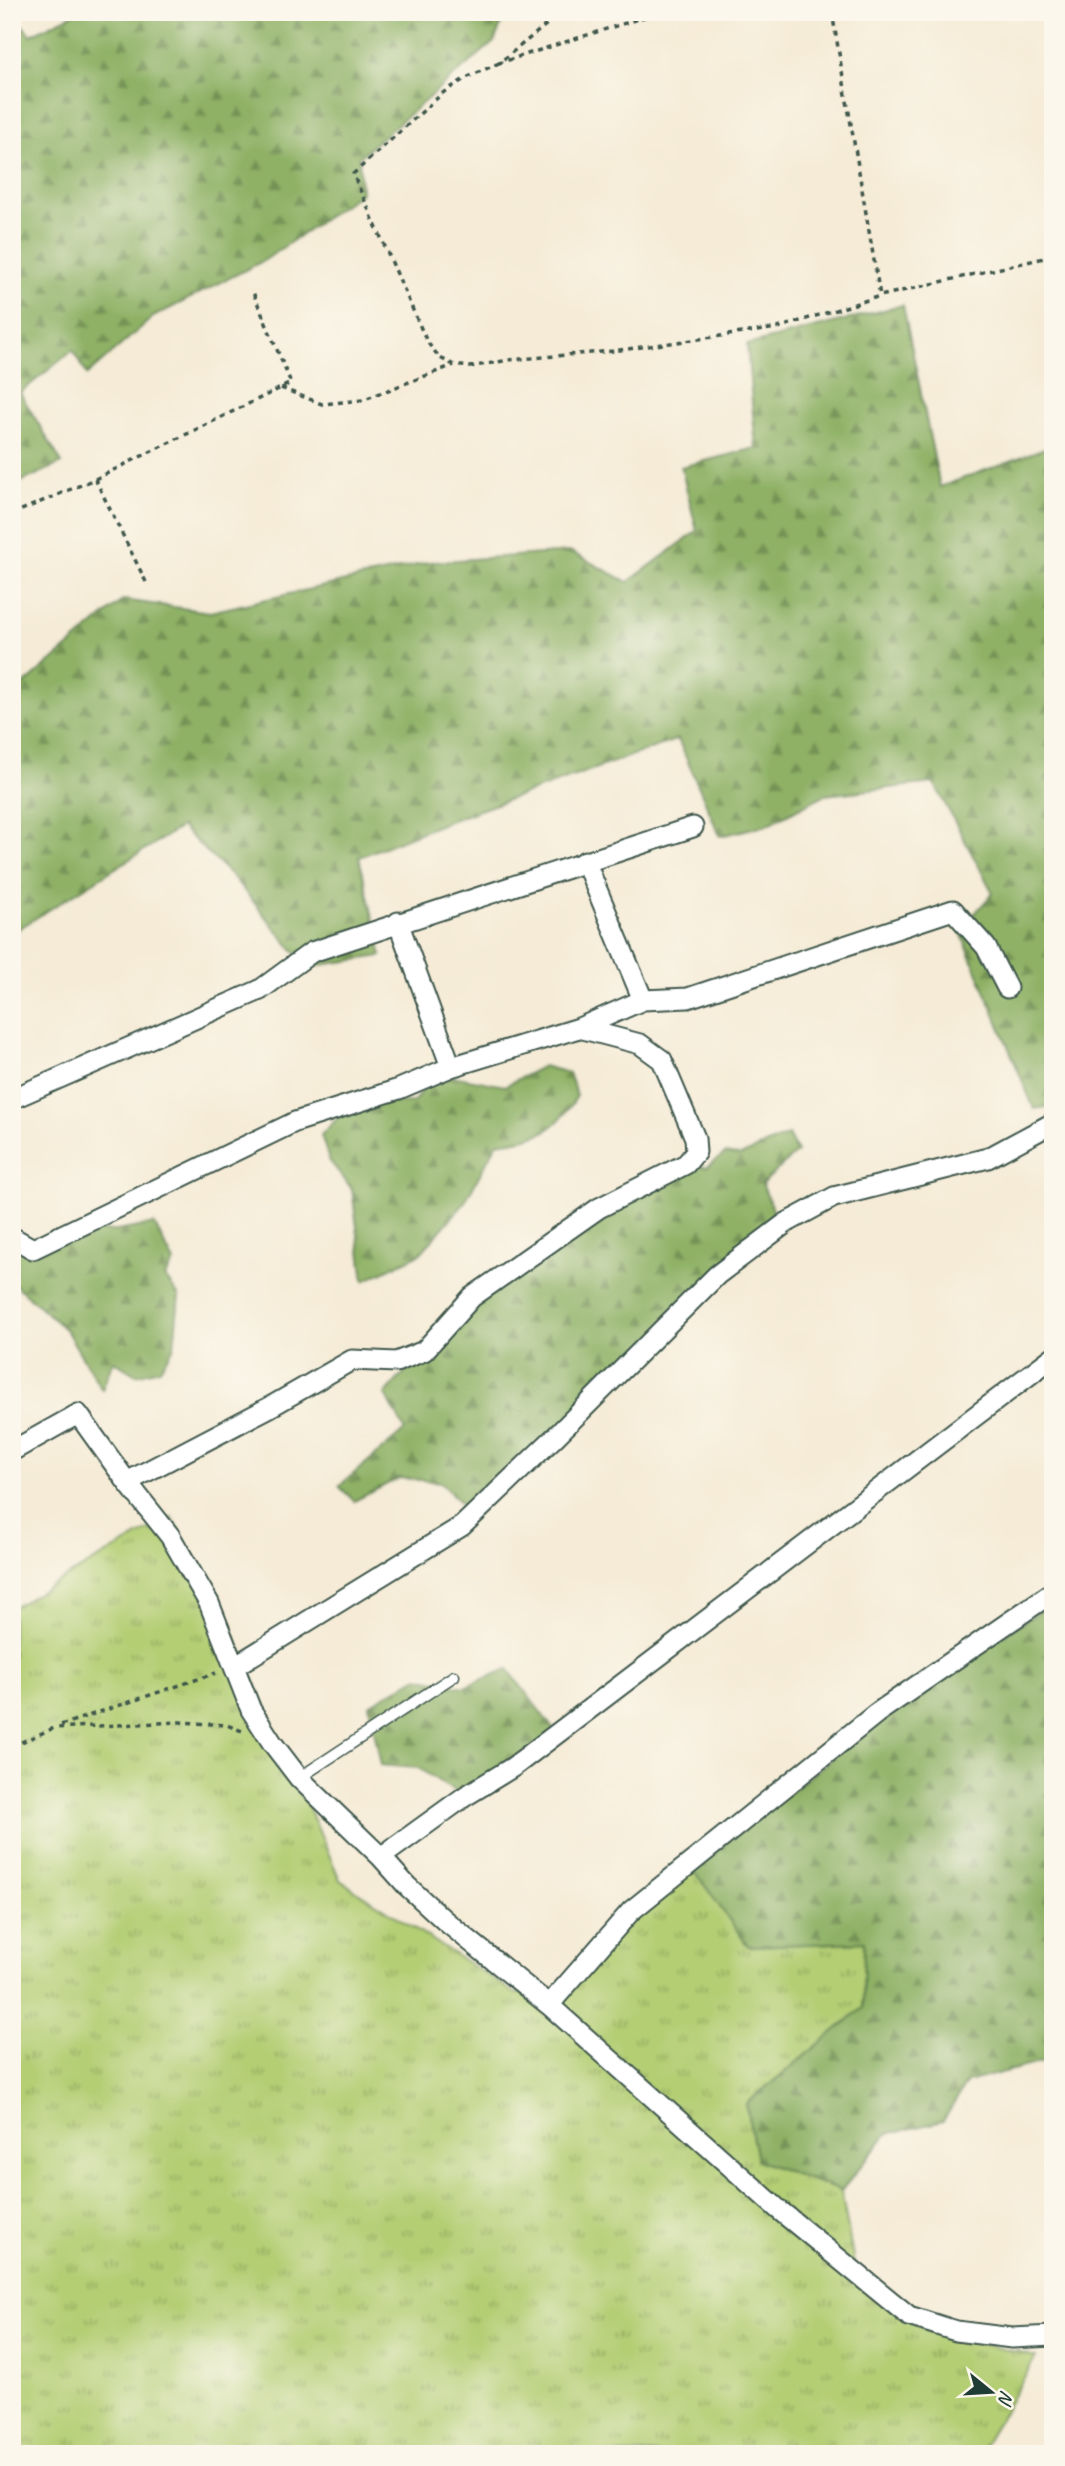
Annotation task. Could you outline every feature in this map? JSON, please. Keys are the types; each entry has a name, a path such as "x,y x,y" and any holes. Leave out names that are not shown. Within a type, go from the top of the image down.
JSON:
{"street":[{"path":"12,1099 260,990 312,952 693,827"},
{"path":"585,861 643,1000"},
{"path":"12,1237 33,1249 295,1122 399,1089 452,1067 579,1028 643,1000 688,998 953,910 986,947 1007,988"},
{"path":"398,922 452,1067"},
{"path":"127,1482 271,1407 352,1360 396,1362 424,1351 472,1297 599,1208 686,1164 696,1152 695,1138 662,1060 640,1044 579,1028"},
{"path":"235,1666 462,1526 717,1275 786,1223 834,1197 988,1158 1053,1123"},
{"path":"381,1857 464,1797 513,1767 1053,1357"},
{"path":"12,1451 78,1414 170,1536 209,1603 251,1710 299,1778 444,1920 549,2005 778,2209 909,2316 956,2331 1012,2338 1053,2336"},
{"path":"549,2005 631,1911 877,1713 1053,1592"}],"lane":[{"path":"299,1778 454,1676"}],"path":[{"path":"499,63 562,12"},
{"path":"660,12 499,63 466,78 444,92 353,174 427,342 440,358 454,365 470,367 778,328 880,296 1053,256"},
{"path":"832,12 880,296"},
{"path":"12,514 95,479 291,383 252,290"},
{"path":"281,388 322,404 362,400 454,365"},
{"path":"95,479 148,586"},
{"path":"12,1746 54,1728 169,1691 235,1666"},
{"path":"54,1728 180,1722 227,1725 273,1744"}],"green space":[{"path":"77,12 506,12 494,42 359,157 361,193 265,260 153,317 87,375 73,350 20,393 62,463 12,486 12,14 31,35"},
{"path":"903,305 940,487 1053,445 1053,1106 1034,1109 960,930 993,893 934,783 824,795 766,825 720,836 678,739 449,821 359,857 382,956 307,967 233,877 181,827 12,933 12,695 123,600 210,612 430,562 571,552 628,582 697,531 681,467 756,448 747,345"},
{"path":"543,1066 569,1073 577,1096 561,1119 535,1136 497,1143 463,1205 420,1254 364,1281 352,1189 329,1160 321,1135 351,1104 413,1102 437,1073 505,1086"},
{"path":"788,1135 797,1152 762,1184 776,1217 472,1516 441,1482 399,1478 354,1501 339,1486 405,1430 385,1394 472,1297 686,1164 707,1167 726,1153 740,1156"},
{"path":"154,1224 174,1262 165,1277 179,1296 174,1347 160,1369 136,1375 113,1361 102,1390 66,1330 12,1282 12,1237 33,1249 89,1231 117,1231"},
{"path":"172,1517 235,1637 340,1880 516,1994 566,1986 631,1911 693,1869 748,1946 864,1942 863,2008 746,2104 757,2160 841,2191 856,2274 925,2330 1036,2357 979,2454 12,2454 12,1608"},
{"path":"1053,1602 1053,2056 1050,2060 967,2082 943,2121 887,2134 841,2191 757,2160 746,2104 863,2008 864,1942 748,1946 693,1869 902,1703"},
{"path":"508,1669 557,1734 464,1797 418,1768 381,1765 369,1705 418,1677 464,1687"}]}
